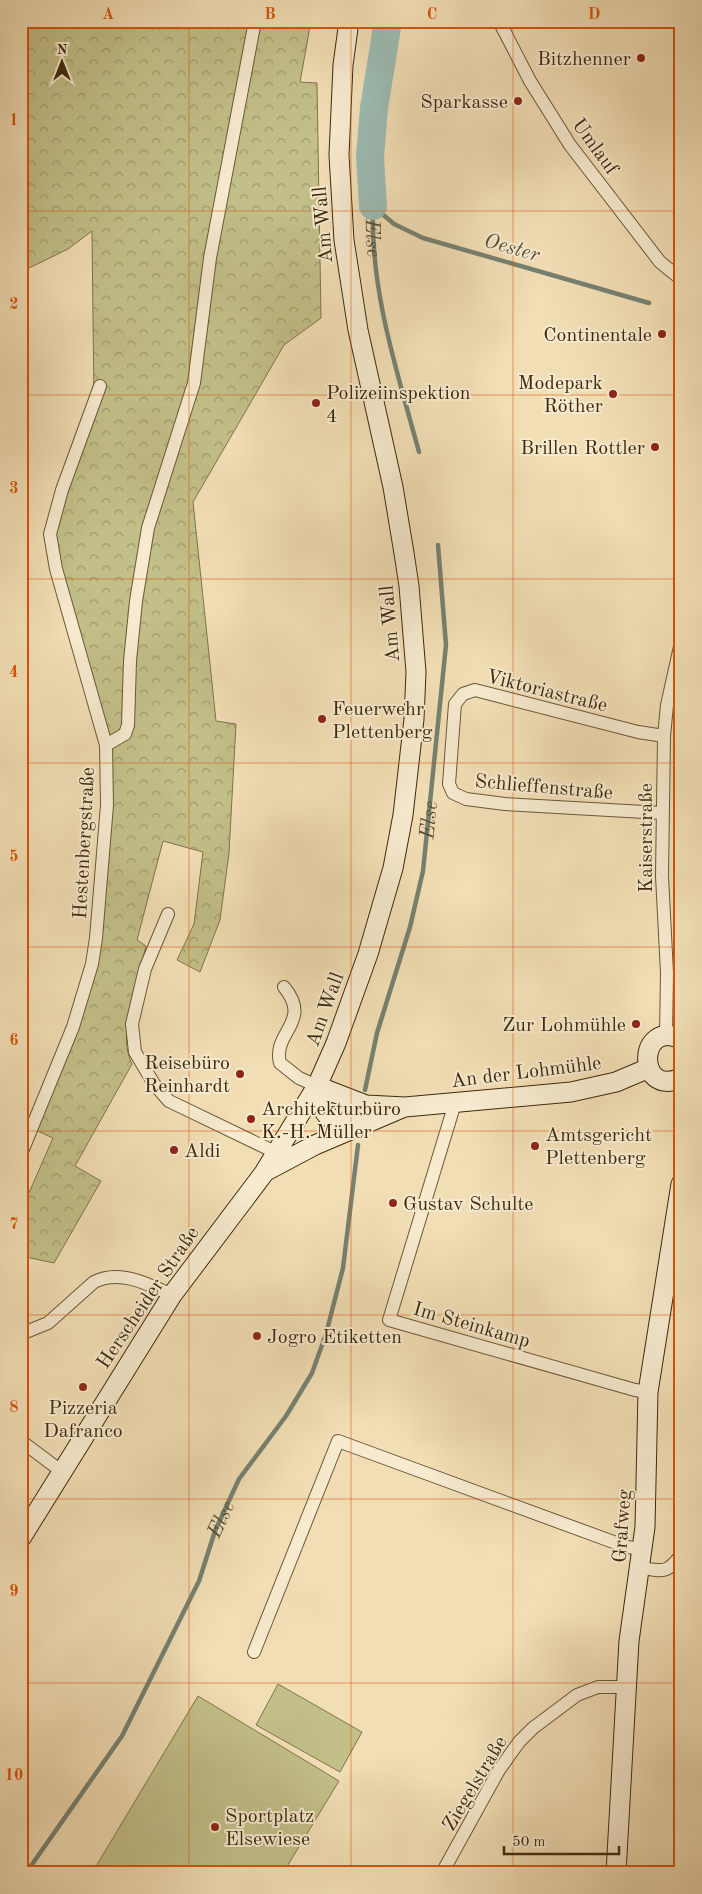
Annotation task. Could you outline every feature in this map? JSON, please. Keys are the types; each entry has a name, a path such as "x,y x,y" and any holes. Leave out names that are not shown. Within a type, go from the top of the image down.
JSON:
{"main road":[{"name":"Am Wall","path":"317,1086 336,1043 368,954 391,877 403,815 414,720 416,672 409,586 393,486 358,330 344,240 340,155 343,65 349,21"},
{"path":"673,1037 656,1040 649,1048 646,1058 649,1068 659,1079 680,1081"},
{"name":"An der Lohmühle","path":"317,1086 366,1104 405,1107 589,1089 616,1082 649,1068"},
{"path":"317,1086 320,1103 326,1115 340,1123 362,1126"},
{"name":"Herscheider Straße","path":"21,1538 172,1295 264,1173 317,1086"},
{"name":"An der Lohmühle","path":"264,1173 308,1148 405,1107"},
{"name":"Grafweg","path":"616,1873 629,1641 641,1568 647,1493 648,1392 681,1184"}],"street":[{"path":"106,745 125,734 128,725 130,661 136,601 148,528 194,384 210,258 255,21"},
{"name":"Umlauf","path":"500,21 530,81 570,145 660,262 681,279"},
{"name":"Hestenbergstraße","path":"21,1154 73,1026 92,964 107,805 106,745 56,569 50,534 62,490 100,386"},
{"name":"Kaiserstraße","path":"673,1037 667,973 662,813 664,736 667,705 681,642"},
{"name":"Viktoriastraße","path":"453,793 449,784 456,704 463,694 475,690 638,732 664,736"},
{"name":"Schlieffenstraße","path":"453,793 466,799 505,804 662,813"},
{"path":"168,914 145,969 132,1024 135,1052 154,1084 169,1101 276,1153"},
{"name":"Am Wall","path":"284,987 293,999 296,1010 279,1053 280,1063 299,1078 317,1086"},
{"name":"Im Steinkamp","path":"455,1103 389,1320 635,1390 648,1392"},
{"path":"21,1334 48,1323 94,1282 102,1278 130,1278 172,1295"},
{"path":"21,1441 61,1472"},
{"path":"254,1652 338,1441 627,1547 643,1550"},
{"path":"641,1568 664,1571 672,1568 681,1555"},
{"name":"Ziegelstraße","path":"442,1873 499,1770 519,1742 533,1728 577,1696 598,1687 626,1687"}],"green space":[{"path":"21,21 311,21 300,82 317,83 321,318 284,345 193,502 216,721 236,724 229,853 220,920 200,972 177,960 194,924 203,852 163,841 137,940 146,946 127,1022 126,1037 132,1064 75,1166 101,1181 54,1263 21,1256 21,1211 53,1138 31,1128 92,964 106,745 50,534 94,405 92,231 68,249 21,272"},
{"path":"278,1684 362,1732 340,1772 256,1725"},
{"name":"Sportplatz Elsewiese","path":"198,1696 339,1781 283,1873 92,1873"}],"waterway":[{"name":"Else","path":"373,206 370,157 374,108 388,21"},
{"name":"Oester","path":"373,206 394,224 423,238 649,303"},
{"name":"Else","path":"373,206 373,238 380,300 394,361 419,452"},
{"name":"Else","path":"365,1090 377,1033 410,927 423,871 446,645 438,545"},
{"name":"Else","path":"26,1873 122,1736 199,1581 215,1531 239,1479 286,1416 312,1373 326,1334 343,1268 358,1145"}],"place":[{"name":"Bitzhenner","path":"641,58"},
{"name":"Sparkasse","path":"518,101"},
{"name":"Continentale","path":"662,334"},
{"name":"Modepark Röther","path":"613,394"},
{"name":"Polizeiinspektion 4","path":"316,403"},
{"name":"Brillen Rottler","path":"655,447"},
{"name":"Feuerwehr Plettenberg","path":"322,719"},
{"name":"Zur Lohmühle","path":"636,1024"},
{"name":"Reisebüro Reinhardt","path":"240,1074"},
{"name":"Architekturbüro K.-H. Müller","path":"251,1119"},
{"name":"Amtsgericht Plettenberg","path":"535,1146"},
{"name":"Aldi","path":"174,1150"},
{"name":"Gustav Schulte","path":"393,1203"},
{"name":"Jogro Etiketten","path":"257,1336"},
{"name":"Pizzeria Dafranco","path":"83,1387"},
{"name":"Sportplatz Elsewiese","path":"215,1827"}]}
